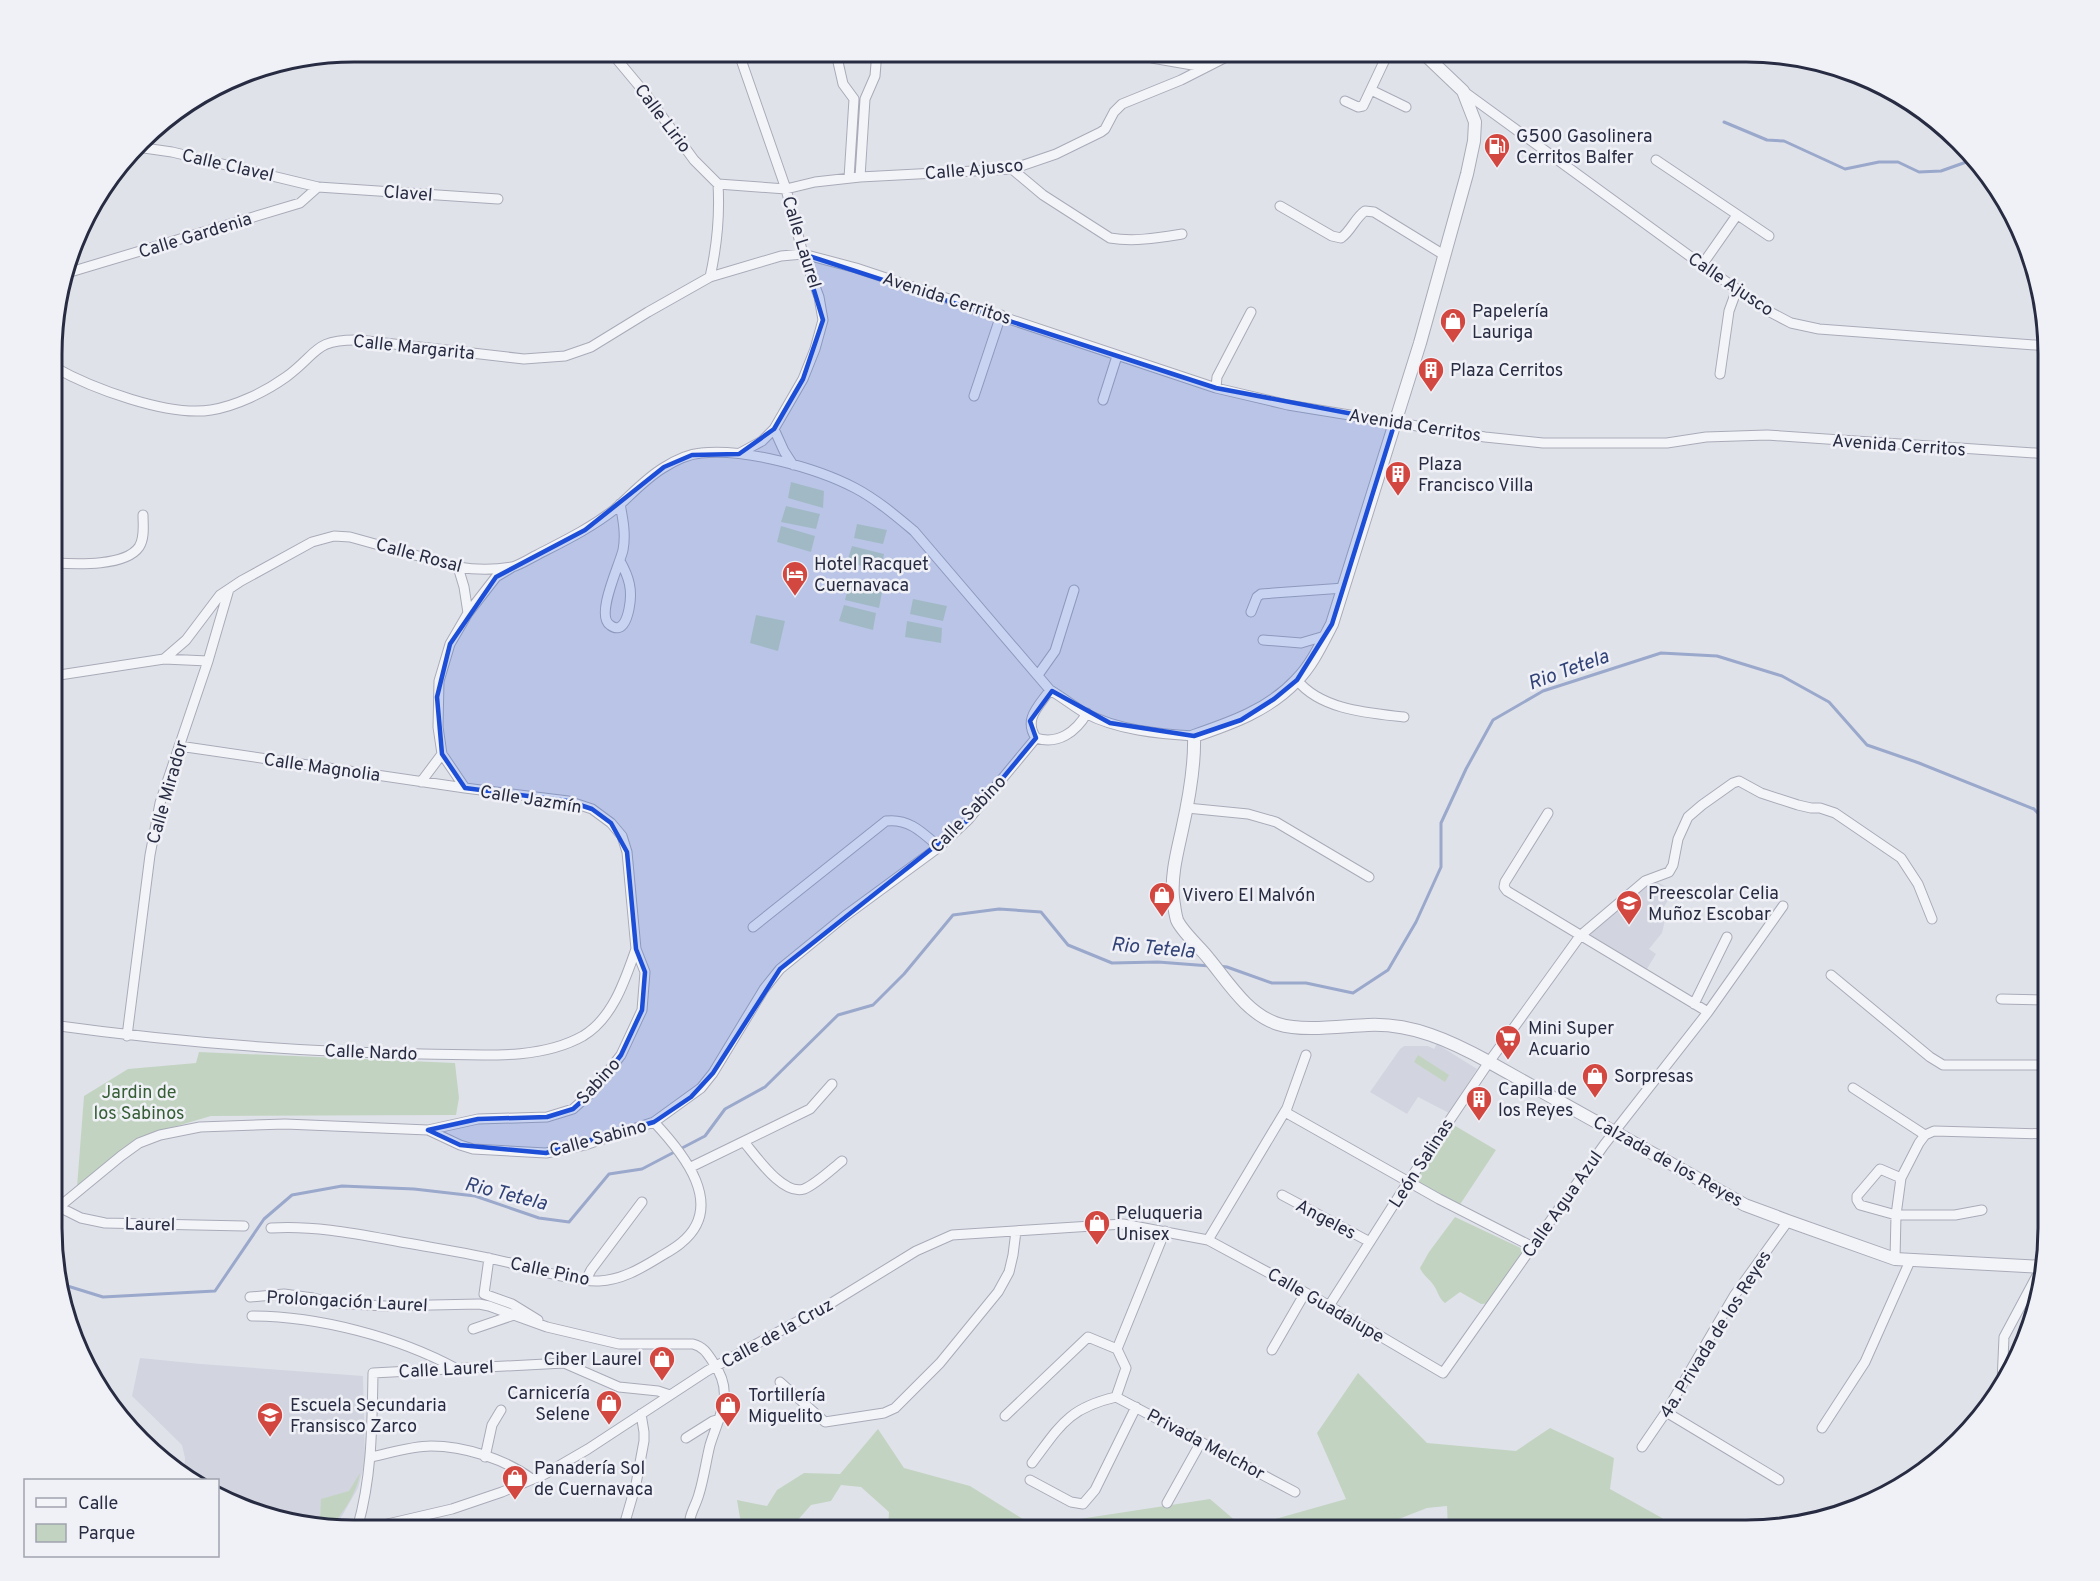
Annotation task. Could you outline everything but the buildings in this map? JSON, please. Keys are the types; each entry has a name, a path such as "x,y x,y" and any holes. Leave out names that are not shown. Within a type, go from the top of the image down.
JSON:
{"street":[{"name":"Calle Lirio","path":"619,62 694,160 718,184"},
{"name":"Calle Laurel","path":"739,454 762,441 774,429 803,379 823,320 819,297 803,254 786,189 742,62"},
{"path":"838,62 843,84 854,99 849,178"},
{"path":"860,177 865,99 875,76 876,62"},
{"path":"1175,62 1204,67"},
{"name":"Calle Ajusco","path":"718,184 786,189 815,182 860,177 1012,169 1056,154 1101,132 1122,104 1181,80 1215,62"},
{"path":"1345,101 1361,108 1384,62"},
{"path":"1194,736 1251,714 1297,680 1332,624 1420,343 1474,141 1475,122 1463,91 1433,62"},
{"path":"1371,90 1406,107"},
{"name":"Calle Ajusco","path":"1463,91 1737,290 1791,323 1819,329 2038,345"},
{"path":"854,99 865,99"},
{"name":"Calle Clavel","path":"146,148 172,152 318,187"},
{"path":"1656,160 1769,236"},
{"path":"1012,169 1043,195 1110,237 1142,240 1182,234"},
{"path":"710,278 719,226 718,184"},
{"name":"Clavel","path":"318,187 498,198"},
{"name":"Calle Gardenia","path":"73,271 300,203 318,187"},
{"path":"1280,206 1332,236 1341,238 1360,214 1365,211 1374,212 1444,255"},
{"path":"1702,265 1737,215"},
{"name":"Calle Margarita","path":"62,370 109,391 147,403 181,410 210,410 266,390 287,376 320,346 336,340 359,340 524,359 565,356 591,347 710,278 781,256 803,254"},
{"name":"Avenida Cerritos","path":"803,254 856,268 1001,315 1216,388 1288,405 1485,437 1543,443 1667,442 1714,436 1767,435 2038,453"},
{"path":"1720,374 1729,311 1737,290"},
{"path":"1216,388 1217,377 1251,312"},
{"path":"974,396 1001,315"},
{"path":"1103,400 1117,356"},
{"path":"774,429 793,465"},
{"name":"Calle Rosal","path":"164,659 186,640 216,600 229,589 312,542 334,536 363,540 475,570 514,566 585,530 664,467 702,453 739,454 828,475 857,489 914,531 1050,690 1087,713 1110,723 1175,735 1194,736"},
{"path":"620,504 624,533 623,549 605,615 606,622 616,628 626,622 632,594 630,580 620,561"},
{"path":"62,563 109,562 129,556 139,546 143,534 142,515"},
{"name":"Calle Jazmín","path":"514,566 496,577 468,613 450,644 439,681 438,728 441,754 465,788 568,801 592,809 611,823 622,836 627,852 636,949"},
{"path":"458,567 468,613"},
{"path":"1251,612 1257,597 1261,594 1344,588"},
{"name":"Calle Mirador","path":"128,1036 150,855 160,803 208,661 229,589"},
{"path":"1038,675 1055,651 1074,590"},
{"path":"1263,640 1301,642 1325,636"},
{"path":"62,675 164,659 208,661"},
{"path":"1297,680 1308,692 1332,704 1404,717"},
{"path":"1050,690 1030,721 1036,738 1044,741 1063,738 1076,728 1087,713"},
{"name":"Calzada de los Reyes","path":"1194,736 1195,753 1187,808 1173,874 1173,898 1178,921 1248,1005 1271,1021 1283,1025 1344,1028 1368,1025 1402,1027 1430,1034 1489,1062 1745,1205 1895,1259 2036,1266"},
{"name":"Calle Sabino","path":"62,1202 139,1143 160,1135 200,1127 285,1124 428,1130 472,1149 546,1154 585,1145 654,1122 701,1088 713,1073 764,989 780,969 845,916 939,847 968,820 1036,738"},
{"name":"Calle Magnolia","path":"179,746 465,788"},
{"path":"421,782 441,754"},
{"name":"León Salinas","path":"1329,1306 1408,1182 1489,1062 1580,936 1645,881 1669,872 1673,865 1678,839 1688,817 1725,788 1739,781 1761,793 1835,813 1900,858 1918,884 1932,919"},
{"path":"1187,808 1248,814 1276,822 1369,877"},
{"path":"1548,813 1504,887 1507,891 1708,1011"},
{"path":"753,927 886,820 897,819 907,822 939,847"},
{"name":"Calle Agua Azul","path":"1443,1373 1604,1145 1708,1011 1783,906"},
{"path":"1694,1004 1727,937"},
{"name":"Calle Nardo","path":"62,1026 128,1036 336,1052 535,1053 559,1047 585,1035 609,1009 624,983 636,949"},
{"name":"Sabino","path":"428,1130 478,1119 547,1117 573,1109 593,1091 621,1055 642,1010 645,972 636,949"},
{"path":"1831,975 1930,1057 1943,1065 2038,1065"},
{"path":"624,983 644,992"},
{"path":"2001,999 2038,1000"},
{"path":"1208,1240 1285,1112 1306,1055"},
{"path":"689,1165 744,1142 810,1109 832,1084"},
{"path":"1853,1088 1925,1135"},
{"path":"1285,1112 1408,1182 1531,1246"},
{"name":"Calle Pino","path":"271,1228 292,1227 356,1233 489,1258 586,1280 613,1280 666,1253 688,1236 699,1217 700,1192 689,1165 675,1144 654,1122"},
{"path":"1895,1259 1896,1215 1901,1179 1925,1135 1934,1131 2038,1134"},
{"path":"744,1142 772,1175 795,1190 805,1189 842,1161"},
{"path":"1901,1179 1880,1169 1857,1196 1857,1200 1860,1205 1896,1215 1955,1215 1982,1210"},
{"name":"Angeles","path":"1282,1195 1370,1242"},
{"path":"586,1280 642,1202"},
{"name":"Laurel","path":"62,1210 81,1218 105,1223 244,1226"},
{"name":"4a. Privada de los Reyes","path":"1642,1447 1666,1412 1734,1296 1788,1221"},
{"name":"Calle de la Cruz","path":"412,1520 452,1509 532,1479 588,1449 707,1371 833,1302 916,1251 945,1237 1124,1224 1208,1240"},
{"path":"780,1382 825,1422 884,1413 895,1408 940,1363 998,1292 1009,1272 1016,1231"},
{"path":"1117,1349 1165,1232"},
{"name":"Calle Guadalupe","path":"1208,1240 1329,1306 1443,1373"},
{"path":"489,1258 484,1294 516,1306 547,1327"},
{"path":"1822,1428 1865,1362 1911,1261"},
{"path":"2003,1367 2004,1337 2033,1284"},
{"path":"1272,1350 1305,1293"},
{"name":"Prolongación Laurel","path":"250,1297 284,1294 334,1303 385,1306 479,1304 514,1315"},
{"path":"473,1329 514,1315 547,1327 619,1344 693,1344 705,1350 717,1366 726,1397 710,1445 699,1497 689,1520"},
{"path":"252,1316 276,1316 377,1336 416,1348 459,1370"},
{"path":"1005,1416 1089,1337 1117,1349 1126,1368 1116,1397 1093,1402 1072,1414 1032,1463"},
{"name":"Calle Laurel","path":"359,1520 371,1457 373,1373 564,1363 619,1387 650,1390 670,1395"},
{"name":"Privada Melchor","path":"1116,1397 1295,1492"},
{"path":"1030,1480 1071,1502 1083,1504 1095,1490 1136,1407"},
{"path":"485,1457 492,1425 501,1410"},
{"path":"1666,1412 1779,1480"},
{"path":"625,1520 636,1484 644,1441 641,1414"},
{"path":"686,1438 712,1421 720,1419"},
{"path":"1167,1503 1201,1442"},
{"path":"371,1457 428,1446 450,1447 510,1466 532,1479"}],"highlighted area":[{"path":"803,254 1216,388 1395,422 1332,624 1297,680 1274,699 1241,720 1194,736 1110,723 1052,691 1030,721 1036,738 968,820 780,969 713,1073 691,1097 654,1122 546,1153 460,1145 428,1130 478,1119 547,1117 573,1109 593,1091 621,1055 642,1010 645,972 636,949 627,852 611,823 592,809 568,801 465,788 442,754 437,697 450,644 496,577 585,530 664,467 692,455 739,454 774,429 803,379 823,320"}],"shaded area":[{"name":"Preescolar Celia Muñoz Escobar","path":"1650,879 1674,890 1661,912 1665,920 1662,933 1649,949 1656,954 1642,977 1580,936"},
{"path":"1437,1044 1477,1069 1449,1113 1418,1097 1407,1114 1370,1092 1404,1046 1428,1046 1434,1049"},
{"name":"Escuela Secundaria Fransisco Zarco","path":"140,1358 363,1376 365,1462 358,1488 340,1519 296,1514 259,1504 219,1486 219,1479 205,1479 185,1465 182,1445 132,1396"}],"green space":[{"path":"791,482 824,491 823,508 788,498"},
{"path":"786,506 820,514 816,529 781,522"},
{"path":"857,524 887,530 883,544 854,538"},
{"path":"781,526 815,536 811,552 777,542"},
{"path":"852,546 884,554 881,571 847,562"},
{"path":"849,585 882,592 879,608 845,600"},
{"path":"913,599 947,606 943,621 910,614"},
{"path":"844,605 876,613 873,630 839,621"},
{"path":"756,615 785,621 778,651 750,643"},
{"path":"907,621 942,628 941,643 905,637"},
{"name":"Jardin de los Sabinos","path":"199,1052 455,1063 459,1098 456,1115 211,1116 143,1136 77,1187 84,1096 128,1069 196,1063"},
{"path":"1418,1055 1449,1075 1445,1082 1414,1062"},
{"path":"1452,1124 1496,1150 1459,1206 1414,1181"},
{"path":"1455,1217 1527,1251 1492,1303 1481,1304 1460,1292 1445,1303 1420,1268"},
{"path":"1358,1373 1427,1443 1516,1451 1550,1428 1614,1458 1610,1489 1664,1520 1448,1520 1447,1506 1427,1508 1396,1520 1272,1520 1346,1499 1317,1433"},
{"path":"878,1429 904,1468 970,1486 1024,1520 889,1520 889,1512 861,1487 841,1485 831,1501 811,1505 798,1520 742,1520 737,1500 767,1506 777,1490 804,1473 840,1474"},
{"path":"360,1473 354,1492 337,1519 320,1518 321,1499 349,1491"},
{"path":"1210,1499 1235,1520 1073,1520"}],"waterway":[{"path":"1724,122 1767,140 1784,141 1845,169 1879,162 1898,162 1919,172 1941,171 1967,162"},
{"name":"Rio Tetela","path":"1219,966 1272,983 1306,983 1353,993 1388,970 1416,922 1441,867 1441,823 1466,769 1493,720 1543,691 1661,653 1717,656 1782,676 1829,702 1867,745 1919,763 2034,809 2038,813"},
{"name":"Rio Tetela","path":"67,1286 103,1297 215,1291 264,1219 292,1195 342,1186 414,1189 475,1196 539,1218 569,1222 609,1174 642,1169 705,1136 725,1109 765,1087 838,1015 873,1005 904,974 953,915 999,909 1041,912 1068,945 1112,963 1158,962 1210,966"}],"place":[{"name":"G500 Gasolinera Cerritos Balfer","path":"1497,169"},
{"name":"Papelería Lauriga","path":"1453,344"},
{"name":"Plaza Cerritos","path":"1431,393"},
{"name":"Plaza Francisco Villa","path":"1398,497"},
{"name":"Hotel Racquet Cuernavaca","path":"795,597"},
{"name":"Vivero El Malvón","path":"1162,918"},
{"name":"Preescolar Celia Muñoz Escobar","path":"1629,926"},
{"name":"Mini Super Acuario","path":"1508,1061"},
{"name":"Sorpresas","path":"1595,1099"},
{"name":"Capilla de los Reyes","path":"1479,1122"},
{"name":"Peluqueria Unisex","path":"1097,1246"},
{"name":"Ciber Laurel","path":"662,1382"},
{"name":"Carnicería Selene","path":"609,1426"},
{"name":"Tortillería Miguelito","path":"728,1428"},
{"name":"Escuela Secundaria Fransisco Zarco","path":"270,1438"},
{"name":"Panadería Sol de Cuernavaca","path":"515,1501"}]}
